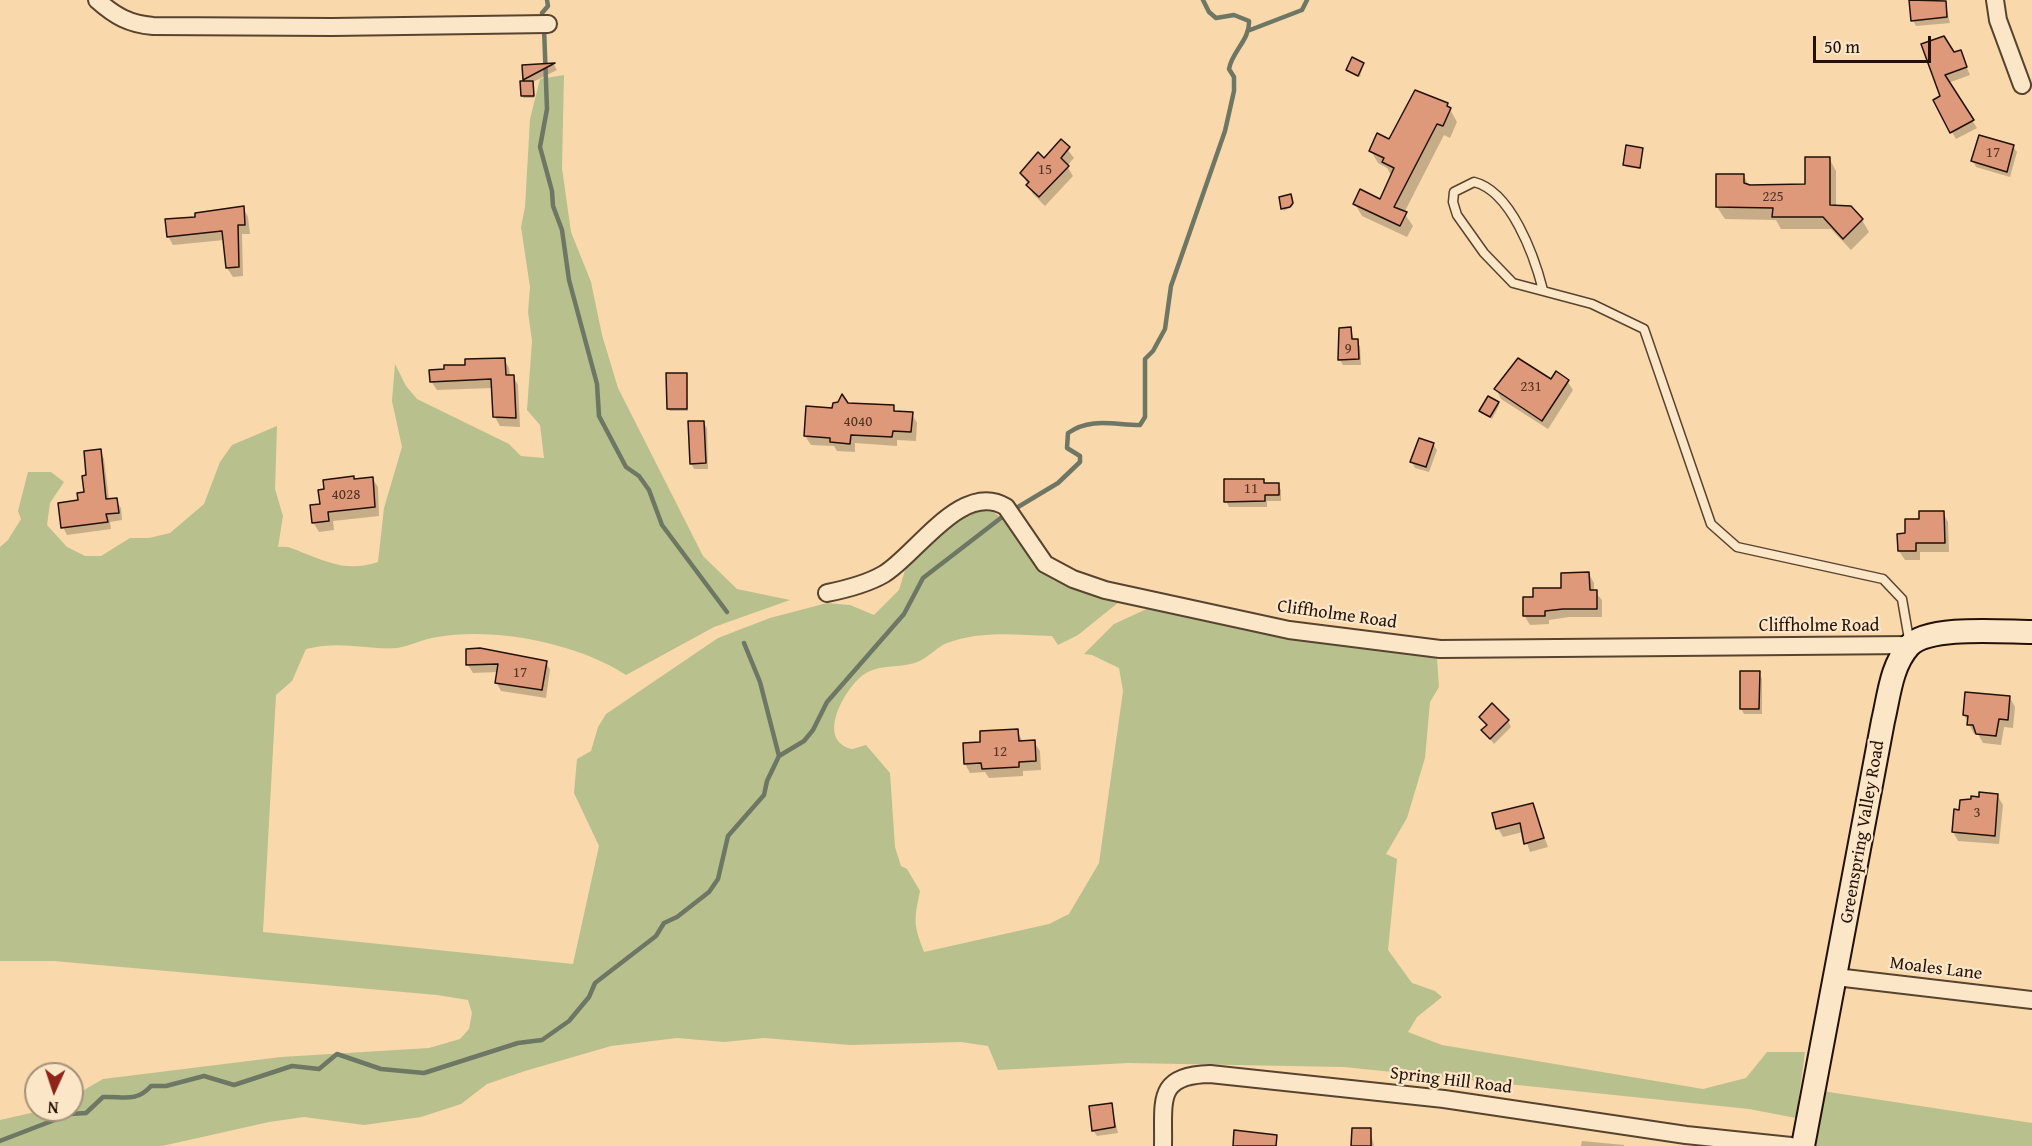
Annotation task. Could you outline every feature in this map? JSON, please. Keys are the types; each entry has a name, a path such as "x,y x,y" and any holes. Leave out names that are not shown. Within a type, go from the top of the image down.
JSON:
{"main road":[{"path":"1910,645 1932,635 1950,633 2032,632"},
{"name":"Greenspring Valley Road","path":"1803,1146 1889,694 1895,672 1910,645"}],"street":[{"path":"97,0 117,17 132,24 163,26 543,24"},
{"path":"1995,0 1998,20 2022,85"},
{"name":"Cliffholme Road","path":"827,593 851,588 885,574 938,525 960,510 987,502 1010,514 1045,564 1073,579 1105,590 1289,630 1440,649 1910,645"},
{"name":"Moales Lane","path":"1836,977 2032,1000"},
{"name":"Spring Hill Road","path":"1163,1146 1164,1107 1168,1089 1182,1076 1210,1074 1455,1100 1686,1135 1791,1146"}],"lane":[{"path":"1542,290 1524,238 1499,195 1486,185 1474,182 1454,192 1453,202 1457,215 1484,253 1513,283 1592,304 1644,329 1711,524 1737,547 1883,579 1902,599 1910,645"}],"green space":[{"path":"564,75 562,168 571,232 591,282 602,335 618,388 703,556 737,589 790,600 714,627 626,675 584,654 560,646 509,636 460,634 432,638 397,648 331,645 306,649 292,681 276,695 263,932 573,964 599,846 574,793 577,759 591,751 598,727 606,714 718,638 770,618 827,603 850,605 874,615 899,590 905,570 954,520 974,510 993,512 1010,524 1034,565 1063,582 1119,602 1078,635 1058,645 1052,636 999,634 960,639 943,645 917,662 869,671 857,680 845,697 836,717 835,736 844,746 853,749 866,745 890,773 895,847 901,866 907,869 920,891 916,922 924,952 1049,924 1069,914 1099,863 1123,691 1119,668 1092,655 1084,654 1114,624 1151,607 1267,635 1437,658 1439,687 1430,702 1425,758 1407,818 1386,854 1397,859 1388,950 1412,983 1435,991 1442,997 1417,1017 1408,1032 1442,1045 1703,1089 1746,1078 1767,1052 1805,1052 1796,1118 1749,1109 1344,1067 1128,1063 998,1070 988,1046 961,1042 850,1045 764,1038 724,1042 677,1038 611,1046 525,1071 487,1084 461,1104 421,1117 364,1125 304,1117 269,1122 162,1146 0,1146 0,1120 24,1115 24,1122 84,1122 84,1090 103,1079 281,1057 429,1048 460,1039 469,1029 472,1013 468,1000 437,995 54,961 0,961 0,547 8,540 21,519 18,511 28,472 51,472 64,482 50,503 47,525 67,547 85,556 101,556 130,538 149,538 170,533 204,504 220,462 232,445 277,426 275,489 283,516 278,547 290,548 339,565 357,566 378,562 384,508 402,447 392,401 395,364 406,386 417,399 509,444 521,456 544,458 540,425 527,410 532,341 528,312 530,287 521,227 525,207 530,119 540,79"},
{"path":"1822,1091 2032,1123 2032,1146 1810,1146"}],"building":[{"path":"1909,0 1946,1 1947,17 1911,21"},
{"path":"1944,36 1954,52 1961,50 1967,67 1945,75 1974,120 1950,133 1933,100 1940,96 1921,44"},
{"path":"1352,57 1364,63 1358,76 1346,70"},
{"path":"555,63 523,80 522,65"},
{"path":"520,81 533,81 534,96 521,96"},
{"path":"1415,90 1448,103 1447,106 1451,108 1443,126 1437,124 1394,207 1407,212 1400,226 1353,204 1360,189 1380,199 1394,168 1382,162 1384,158 1369,151 1377,133 1389,139"},
{"path":"1979,135 2014,145 2007,172 1971,161"},
{"path":"1061,139 1070,147 1061,158 1069,166 1039,197 1026,185 1029,182 1020,173 1038,152 1044,158"},
{"path":"1626,145 1643,148 1640,168 1623,165"},
{"path":"1805,157 1830,157 1830,205 1851,206 1863,219 1843,239 1823,217 1772,217 1773,208 1716,207 1716,174 1744,174 1744,183 1750,185 1805,184"},
{"path":"1291,194 1293,203 1290,207 1281,209 1279,197"},
{"path":"244,206 245,225 238,225 239,267 226,268 222,231 167,237 165,219 195,217 195,213"},
{"path":"1351,327 1352,339 1358,339 1359,359 1338,360 1339,328"},
{"path":"505,358 506,375 514,375 516,418 493,417 491,379 430,382 429,370 444,369 444,365 465,365 465,359"},
{"path":"1518,358 1551,379 1556,371 1569,380 1542,421 1494,389"},
{"path":"666,373 687,373 687,409 667,409"},
{"path":"842,394 848,403 894,405 894,411 913,412 911,432 893,431 892,437 851,435 850,444 830,442 830,438 804,436 806,406 832,408 833,403 838,402"},
{"path":"1488,396 1499,402 1490,417 1479,411"},
{"path":"688,421 704,421 706,463 690,464"},
{"path":"1419,438 1434,443 1426,467 1410,462"},
{"path":"101,449 106,499 117,498 119,513 106,514 108,522 61,528 58,503 78,500 77,493 84,492 82,476 86,475 84,451"},
{"path":"354,476 354,479 373,477 375,507 328,512 329,521 312,523 310,505 320,504 318,490 324,489 323,480"},
{"path":"1224,479 1264,479 1264,483 1279,483 1279,495 1265,495 1265,501 1224,502"},
{"path":"1919,511 1944,511 1945,543 1916,543 1916,551 1898,551 1897,534 1905,533 1905,519 1919,519"},
{"path":"1589,572 1590,590 1597,590 1597,609 1563,609 1545,611 1545,616 1523,616 1523,597 1533,597 1533,588 1561,588 1561,573"},
{"path":"480,648 547,661 542,690 495,683 498,664 466,665 466,649"},
{"path":"1740,671 1760,671 1759,709 1740,709"},
{"path":"1965,692 2010,696 2008,720 1999,719 1996,736 1976,734 1973,725 1967,725 1968,716 1963,715"},
{"path":"1492,703 1509,720 1490,739 1481,730 1487,725 1479,717"},
{"path":"1018,729 1019,741 1035,740 1036,761 1019,762 1019,767 982,769 981,763 964,764 963,743 980,742 980,731"},
{"path":"1979,792 1998,794 1995,836 1952,832 1954,809 1959,810 1960,800 1971,799 1971,796 1979,797"},
{"path":"1533,803 1544,838 1524,844 1520,823 1496,829 1492,813"},
{"path":"1112,1103 1115,1127 1092,1131 1089,1106"},
{"path":"1352,1128 1371,1128 1371,1146 1351,1146"},
{"path":"1234,1130 1277,1135 1276,1146 1233,1146"}],"waterway":[{"path":"543,19 542,13 548,6 547,0"},
{"path":"1013,510 1058,483 1080,462 1080,456 1067,448 1068,433 1094,423 1140,425 1145,417 1145,359 1153,351 1165,329 1171,286 1225,131 1234,91 1234,77 1229,69 1249,28 1249,21 1234,15 1216,18 1209,12 1203,0"},
{"path":"1250,30 1302,10 1307,0"},
{"path":"544,28 547,109 540,147 552,191 553,206 562,230 569,280 597,384 599,416 626,467 639,476 649,490 662,525 727,612"},
{"path":"0,1141 70,1114 86,1113 103,1097 134,1097 151,1086 166,1086 204,1076 234,1085 292,1066 319,1069 337,1054 381,1069 424,1073 518,1043 542,1040 569,1021 589,997 595,983 656,936 664,923 677,917 709,892 718,879 728,836 764,795 767,781 779,756 804,741 813,730 827,702 904,614 923,578 1006,514"},
{"path":"744,643 760,682 779,756"}]}
